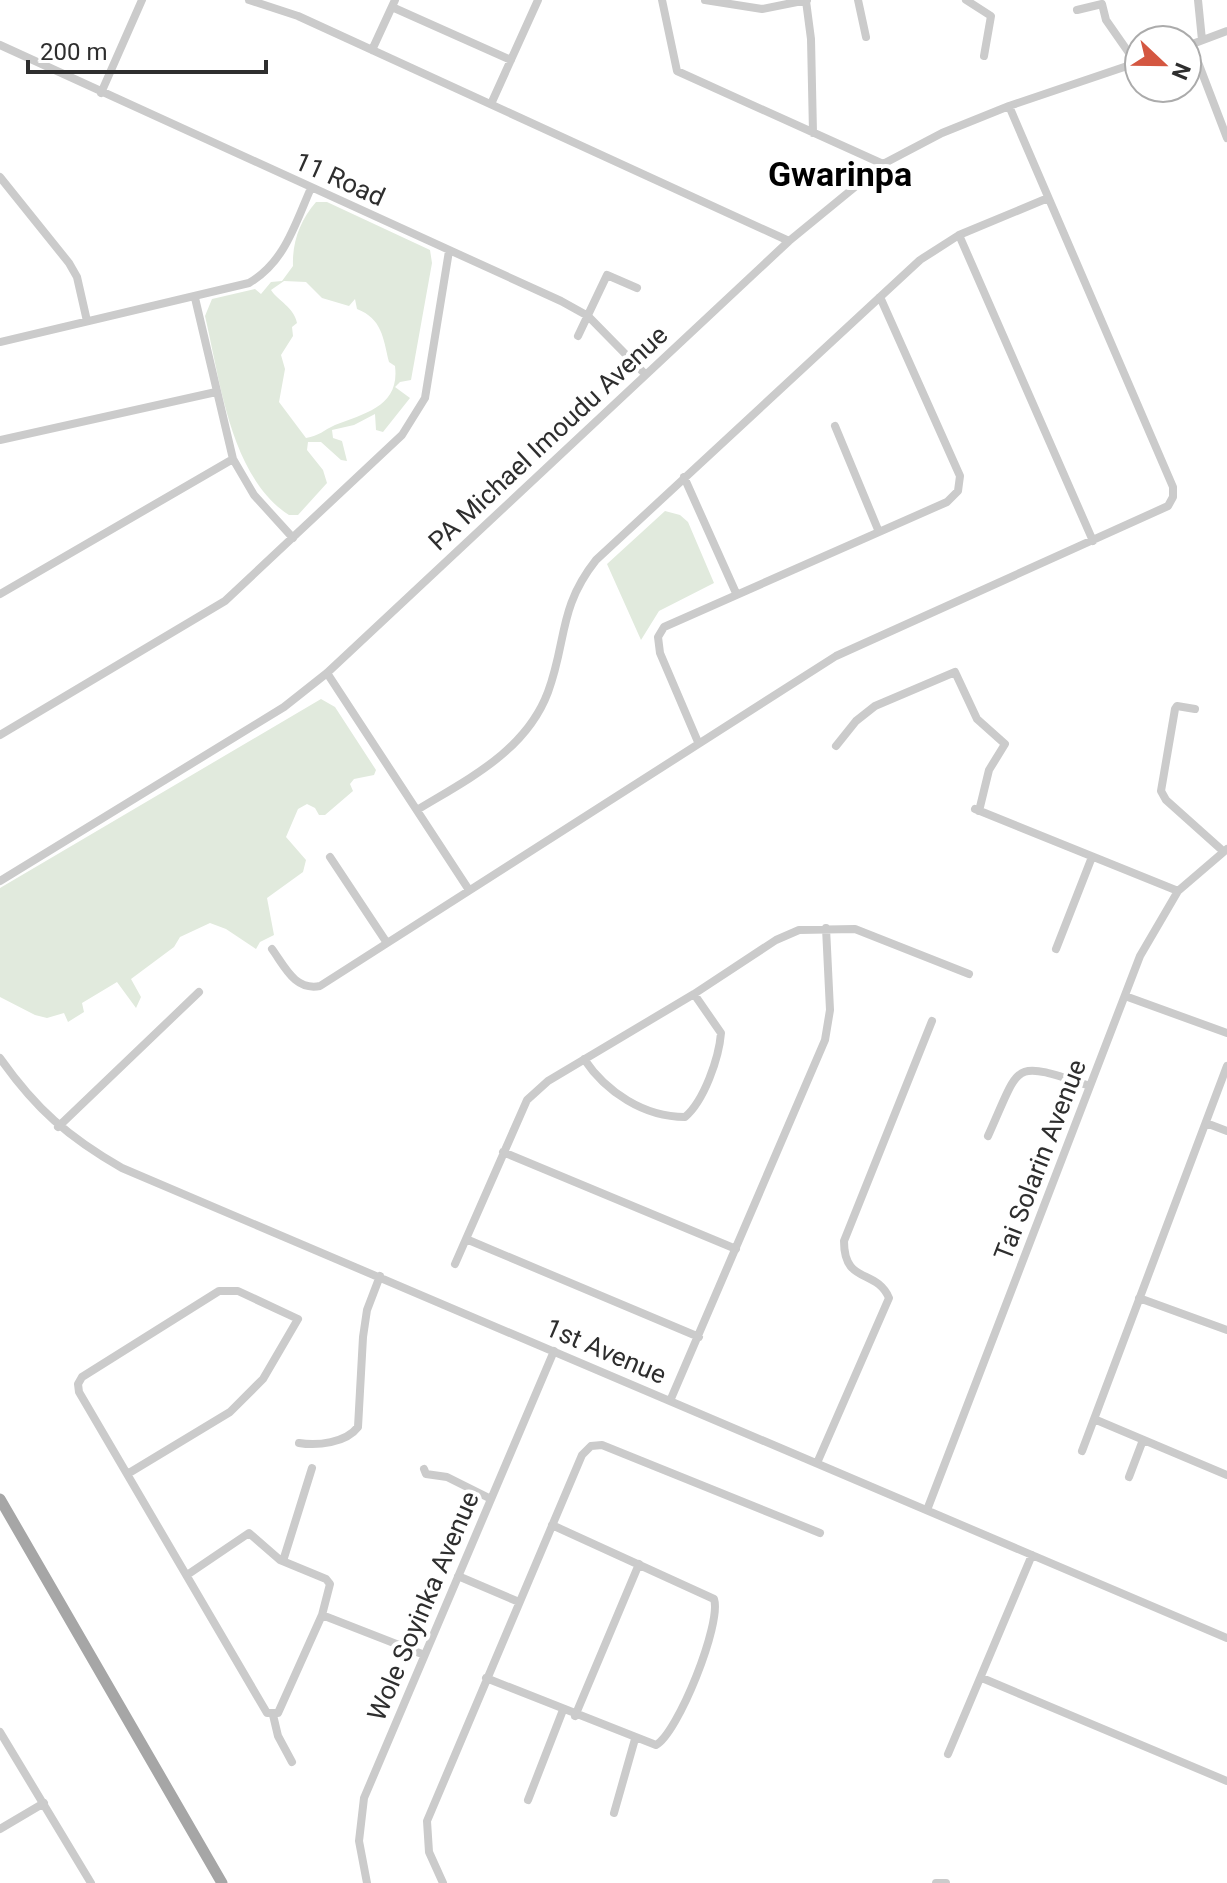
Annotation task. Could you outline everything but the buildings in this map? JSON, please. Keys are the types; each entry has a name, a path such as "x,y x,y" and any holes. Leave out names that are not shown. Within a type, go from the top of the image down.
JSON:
{"main road":[{"path":"0,1499 222,1883"}],"street":[{"path":"101,93 142,0"},
{"path":"249,0 298,16 789,241"},
{"path":"491,104 538,0"},
{"path":"662,0 677,71 883,164"},
{"path":"705,0 762,9 806,0 811,39 813,133"},
{"path":"858,0 866,37"},
{"path":"966,0 991,16 984,56"},
{"path":"1198,0 1200,24"},
{"path":"1077,10 1105,2 1106,20 1123,43"},
{"path":"372,50 393,3 511,60"},
{"path":"1203,40 1227,31"},
{"name":"11 Road","path":"1,49 588,316 645,374"},
{"name":"PA Michael Imoudu Avenue","path":"0,881 284,707 327,673 789,241 883,164 942,133 1123,67"},
{"path":"1203,79 1227,137"},
{"path":"272,949 289,973 309,988 320,986 836,656 1168,506 1173,497 1173,487 1009,106"},
{"path":"0,177 69,263 77,277 87,321"},
{"path":"0,342 249,283 268,272 281,255 311,188"},
{"path":"417,810 499,758 517,741 548,692 561,627 581,579 596,560 920,260 959,235 1048,198"},
{"path":"959,235 1093,541"},
{"path":"0,735 205,614 293,538 402,435 425,398 449,251"},
{"path":"578,336 607,275 637,288"},
{"path":"698,742 660,653 658,637 664,627 947,502 958,491 960,476 880,297"},
{"path":"195,298 233,459 254,495 293,538"},
{"path":"0,440 216,392"},
{"path":"835,426 879,532"},
{"path":"0,594 233,459"},
{"path":"684,477 736,593"},
{"path":"836,746 875,706 955,672 977,719 1005,744 989,770 976,810 1178,891"},
{"path":"327,673 469,890"},
{"path":"1195,709 1177,706 1175,709 1161,791 1170,804 1225,850"},
{"name":"Tai Solarin Avenue","path":"927,1510 1140,956 1178,891 1225,850"},
{"path":"330,857 387,943"},
{"path":"1056,949 1092,857"},
{"path":"670,1401 829,1026 826,928"},
{"path":"455,1264 527,1100 548,1081 694,994 776,940 799,930 855,929 969,974"},
{"path":"58,1127 199,992"},
{"path":"584,1059 613,1093 670,1117 685,1117 695,1109 720,1045 721,1033 694,994"},
{"path":"1125,996 1227,1033"},
{"path":"817,1463 889,1298 882,1286 851,1269 845,1258 844,1241 932,1021"},
{"name":"1st Avenue","path":"0,1058 22,1088 58,1127 122,1168 1227,1638"},
{"path":"1082,1451 1227,1066"},
{"path":"988,1136 1012,1082 1023,1070 1034,1068 1090,1086"},
{"path":"1206,1123 1227,1131"},
{"path":"503,1152 736,1249"},
{"path":"466,1239 699,1337"},
{"path":"299,1443 317,1447 354,1433 358,1427 363,1337 367,1310 380,1276"},
{"path":"129,1473 230,1412 263,1379 298,1319 238,1291 219,1291 82,1377 78,1384 79,1392 267,1713 273,1715"},
{"path":"1139,1298 1227,1330"},
{"name":"Wole Soyinka Avenue","path":"367,1883 359,1841 364,1798 422,1654 554,1351"},
{"path":"1094,1419 1227,1475"},
{"path":"1129,1477 1143,1440"},
{"path":"443,1883 429,1852 427,1821 582,1455 591,1446 602,1445 820,1533"},
{"path":"283,1561 312,1468"},
{"path":"424,1469 426,1474 447,1477 491,1499"},
{"path":"486,1678 575,1716 656,1745 668,1733 697,1672 716,1623 717,1608 706,1593 552,1525"},
{"path":"187,1575 249,1533 283,1561 326,1579 329,1590 322,1615 282,1709 273,1715"},
{"path":"948,1754 1032,1555"},
{"path":"575,1716 639,1564"},
{"path":"458,1576 519,1602"},
{"path":"322,1615 422,1654"},
{"path":"982,1678 1227,1781"},
{"path":"528,1800 563,1710"},
{"path":"273,1715 278,1736 292,1762"},
{"path":"0,1732 88,1882"},
{"path":"614,1813 635,1739"},
{"path":"0,1829 44,1803"},
{"path":"936,1883 946,1883"}],"shaded area":[{"path":"316,202 327,202 430,250 432,263 411,380 400,382 395,387 410,398 383,432 376,430 375,414 354,425 332,430 333,438 342,441 347,461 341,460 321,442 308,442 307,450 323,470 327,483 298,515 289,515 269,498 240,452 230,425 205,316 212,299 255,289 261,294 271,282 282,281 293,266 298,232","holes":["284,281 306,282 322,298 349,306 355,299 357,309 377,324 389,362 395,366 392,390 378,406 306,438 279,402 285,369 281,355 293,336 292,327 297,323 293,313 271,290"]},
{"path":"665,511 680,515 688,522 714,583 659,611 641,640 607,564"},
{"path":"321,699 335,707 376,770 374,775 354,779 350,784 353,791 325,815 319,815 315,808 307,804 298,809 286,837 306,860 303,872 267,898 274,935 260,942 256,949 226,929 210,923 180,937 174,947 131,979 141,997 136,1008 117,982 82,1003 84,1012 68,1022 64,1013 47,1018 35,1015 0,997 0,888"}],"district":[{"name":"Gwarinpa","path":"840,174"}]}
